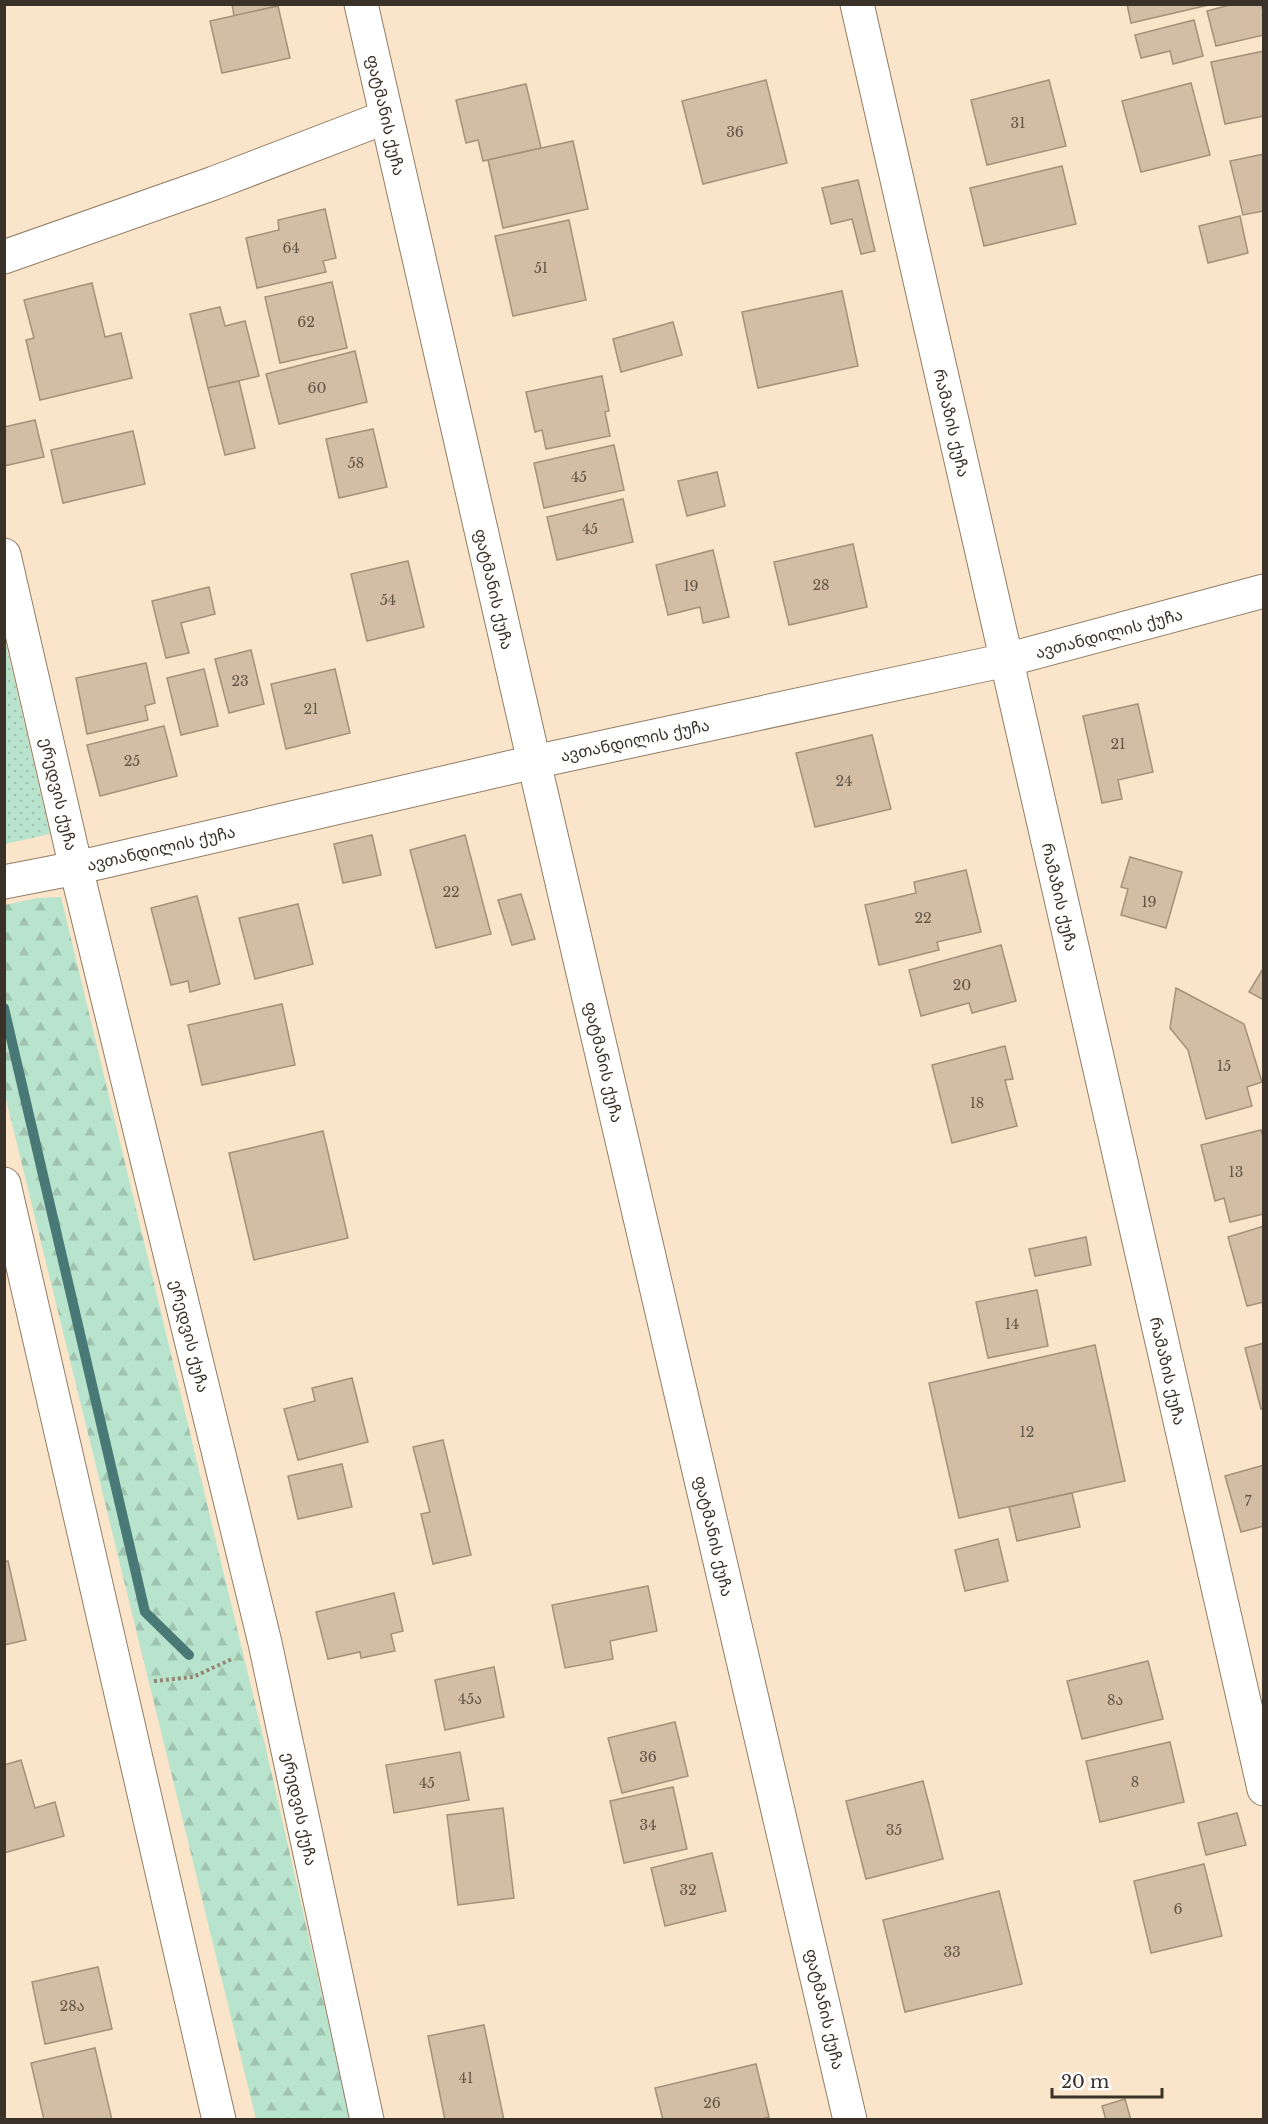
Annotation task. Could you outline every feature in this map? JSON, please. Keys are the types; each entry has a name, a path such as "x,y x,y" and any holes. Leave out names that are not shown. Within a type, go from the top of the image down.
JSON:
{"street":[{"name":"ფატმანის ქუჩა","path":"361,4 534,762 850,2120"},
{"name":"რამაზის ქუჩა","path":"857,4 1263,1789"},
{"path":"4,257 213,183 386,117"},
{"name":"ერედვის ქუჩა","path":"4,555 76,868 265,1643 367,2120"},
{"name":"ავთანდილის ქუჩა","path":"4,882 76,868 534,762 1006,660 1263,591"},
{"path":"4,1184 219,2120"}],"path":[{"path":"119,1684 193,1677 265,1643"}],"green space":[{"path":"4,636 50,834 5,844 4,844"},
{"path":"61,897 266,1749 350,2119 256,2119 5,1095 4,905 38,898"}],"building":[{"path":"232,4 277,4 278,6 234,16"},
{"path":"1127,4 1213,4 1131,23"},
{"path":"1233,4 1261,4 1264,15 1264,35 1216,46 1207,11"},
{"path":"278,6 290,58 222,73 210,21"},
{"path":"1194,20 1203,56 1173,64 1170,51 1141,58 1135,35"},
{"path":"1264,51 1264,116 1225,124 1211,62"},
{"path":"766,80 787,163 703,184 682,101"},
{"path":"1049,80 1066,146 987,165 971,100"},
{"path":"1191,83 1210,155 1141,172 1122,101"},
{"path":"526,84 541,148 483,161 478,140 466,143 456,100"},
{"path":"573,141 588,209 503,228 488,160"},
{"path":"1264,154 1264,211 1243,215 1230,161"},
{"path":"1062,166 1076,224 984,246 970,188"},
{"path":"858,180 875,251 861,254 852,219 831,224 822,188"},
{"path":"325,209 336,258 323,261 326,272 257,288 246,238 279,230 278,220"},
{"path":"1240,216 1248,253 1208,263 1199,226"},
{"path":"569,220 586,300 513,316 495,236"},
{"path":"332,282 347,348 280,363 265,297"},
{"path":"92,283 105,337 121,333 132,378 40,400 26,340 34,338 24,300"},
{"path":"842,291 858,366 758,388 742,312"},
{"path":"220,307 225,326 245,321 259,376 208,388 190,314"},
{"path":"673,322 682,355 621,372 613,339"},
{"path":"355,351 367,402 279,424 266,374"},
{"path":"602,376 609,411 605,412 610,436 546,449 542,430 535,432 526,392"},
{"path":"239,381 255,448 225,455 208,388"},
{"path":"35,420 44,457 4,466 4,427"},
{"path":"373,429 387,487 339,498 326,439"},
{"path":"133,431 145,484 63,503 51,450"},
{"path":"614,445 624,490 544,508 534,463"},
{"path":"717,472 725,506 687,516 678,481"},
{"path":"623,499 633,542 557,560 547,517"},
{"path":"853,544 867,607 789,625 774,562"},
{"path":"713,550 729,617 703,623 700,607 668,615 656,565"},
{"path":"408,561 424,627 367,641 351,574"},
{"path":"209,587 215,614 181,623 189,653 166,658 152,601"},
{"path":"251,650 264,704 229,713 215,659"},
{"path":"146,663 155,703 145,706 148,720 87,734 76,678"},
{"path":"204,669 218,726 181,735 167,678"},
{"path":"335,669 350,733 286,749 271,684"},
{"path":"1138,704 1153,772 1118,780 1122,799 1102,803 1083,716"},
{"path":"164,726 177,776 100,796 87,745"},
{"path":"872,735 891,809 815,827 796,753"},
{"path":"372,835 381,875 343,883 334,844"},
{"path":"465,835 491,934 436,948 410,850"},
{"path":"1130,857 1182,872 1166,928 1121,915 1128,889 1121,887"},
{"path":"966,870 981,932 937,942 939,950 879,965 865,905 916,893 914,882"},
{"path":"521,894 535,939 512,945 498,900"},
{"path":"197,896 220,984 190,992 188,981 171,985 151,908"},
{"path":"298,904 313,964 255,979 239,918"},
{"path":"1001,945 1016,1001 972,1013 969,1003 921,1016 909,970"},
{"path":"1264,967 1264,1000 1249,992"},
{"path":"1176,988 1244,1024 1262,1082 1247,1087 1252,1106 1206,1119 1188,1050 1170,1028"},
{"path":"282,1004 295,1065 202,1085 188,1025"},
{"path":"1005,1046 1013,1079 1005,1080 1017,1126 952,1143 932,1065"},
{"path":"1261,1130 1264,1140 1264,1214 1230,1222 1224,1198 1215,1201 1201,1145"},
{"path":"323,1131 348,1238 254,1260 229,1153"},
{"path":"1264,1226 1264,1302 1247,1306 1228,1237"},
{"path":"1086,1237 1091,1265 1035,1276 1029,1249"},
{"path":"1037,1290 1048,1346 988,1358 976,1302"},
{"path":"1264,1343 1264,1408 1261,1409 1245,1348"},
{"path":"1095,1345 1125,1481 959,1518 929,1383"},
{"path":"352,1378 368,1442 298,1460 284,1409 315,1401 312,1388"},
{"path":"443,1440 471,1555 433,1564 421,1514 430,1512 413,1447"},
{"path":"342,1464 352,1507 298,1519 288,1476"},
{"path":"1264,1465 1264,1526 1241,1532 1225,1476"},
{"path":"1072,1493 1080,1527 1017,1541 1009,1507"},
{"path":"998,1539 1008,1581 965,1591 955,1550"},
{"path":"4,1561 8,1561 26,1640 4,1645"},
{"path":"648,1586 657,1631 610,1641 613,1659 565,1668 552,1605"},
{"path":"394,1593 403,1631 391,1634 395,1651 361,1658 360,1652 328,1659 316,1612"},
{"path":"1148,1661 1163,1719 1082,1739 1067,1681"},
{"path":"494,1667 504,1717 445,1730 435,1680"},
{"path":"675,1722 688,1776 622,1793 608,1738"},
{"path":"1170,1742 1184,1802 1100,1822 1086,1761"},
{"path":"460,1752 469,1800 394,1813 386,1765"},
{"path":"21,1760 35,1808 55,1802 64,1836 4,1853 4,1765"},
{"path":"923,1781 943,1859 866,1879 846,1801"},
{"path":"673,1787 687,1849 624,1863 610,1801"},
{"path":"503,1808 514,1898 458,1905 447,1815"},
{"path":"1237,1813 1246,1845 1206,1855 1198,1823"},
{"path":"712,1853 726,1911 665,1926 651,1868"},
{"path":"1204,1864 1222,1936 1151,1953 1134,1881"},
{"path":"999,1891 1022,1984 905,2012 883,1920"},
{"path":"98,1967 112,2029 45,2044 32,1982"},
{"path":"484,2025 504,2120 445,2120 428,2036"},
{"path":"95,2048 112,2120 44,2120 31,2063"},
{"path":"756,2064 769,2117 759,2120 663,2120 655,2088"},
{"path":"1125,2099 1131,2120 1106,2120 1102,2106"}],"waterway":[{"path":"4,1008 145,1612 189,1655"}]}
